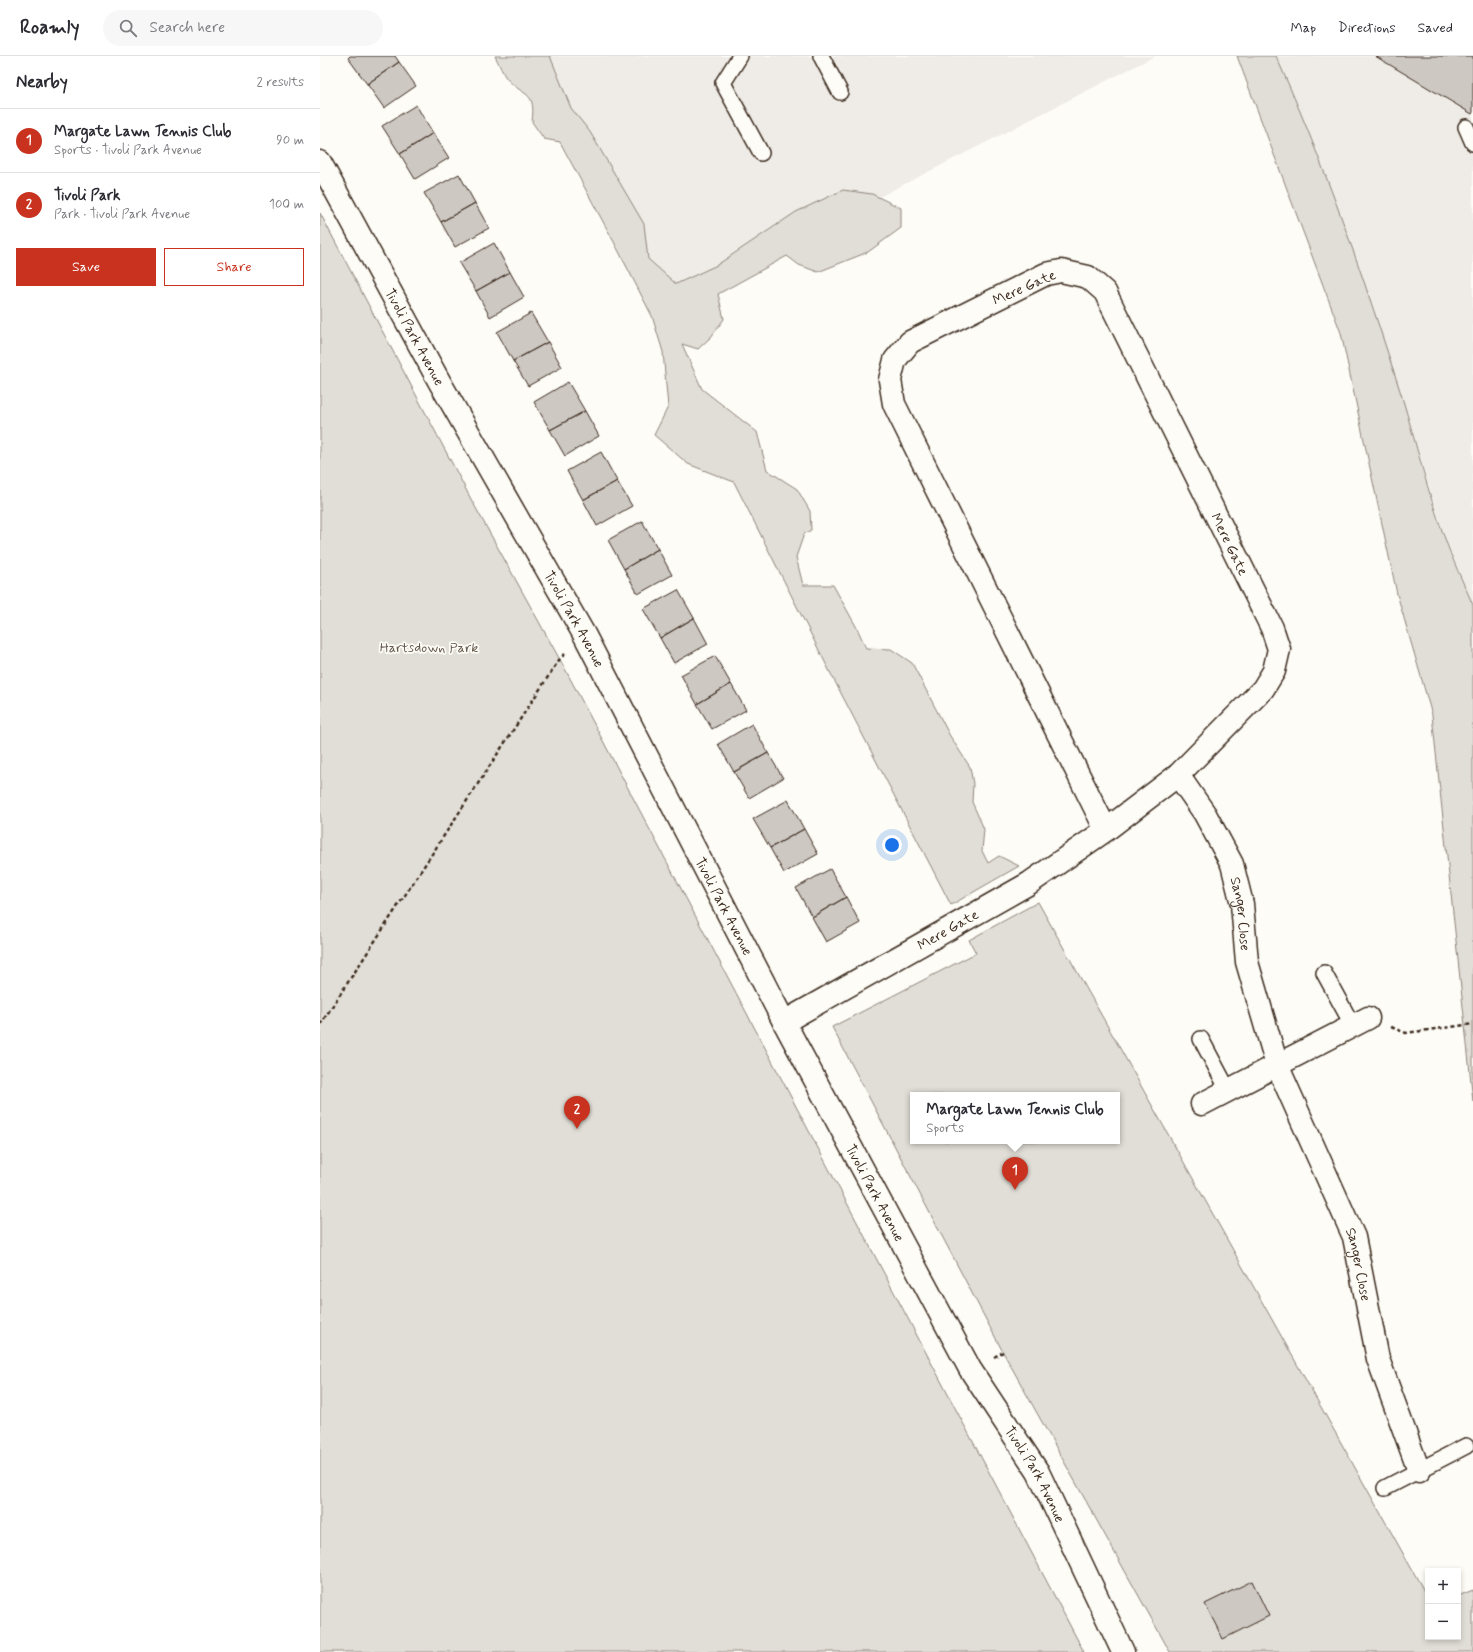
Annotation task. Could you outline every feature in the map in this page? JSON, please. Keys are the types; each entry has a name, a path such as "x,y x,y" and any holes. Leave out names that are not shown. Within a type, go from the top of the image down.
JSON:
{"street":[{"name":"Tivoli Park Avenue","path":"320,162 439,381 585,636 784,1022 970,1369 1038,1472 1123,1652"},
{"name":"Mere Gate","path":"784,1022 1028,884 1106,830 1178,775 1263,689 1274,671 1279,649 1269,622 1105,292 1088,277 1061,271 1046,274 910,342 895,360 890,380 894,404 1106,830"},
{"name":"Sanger Close","path":"1178,775 1205,814 1232,864 1242,904 1247,962 1277,1065 1354,1237 1378,1359 1419,1471"},
{"path":"1202,1104 1361,1022"}],"lane":[{"path":"740,56 723,83 761,153"},
{"path":"821,56 840,92"},
{"path":"1466,127 1473,143"},
{"path":"1324,973 1361,1022"},
{"path":"1201,1039 1228,1090"},
{"path":"1385,1488 1466,1446"}],"path":[{"path":"320,1025 559,660 585,636"},
{"path":"1361,1022 1406,1033 1451,1025 1473,1024"}],"shaded area":[{"path":"516,56 1155,56 658,310"},
{"path":"1276,56 1473,56 1473,605 1444,535 1381,337"}],"green space":[{"path":"495,56 550,56 571,108 590,132 644,224 648,259 676,284 717,265 796,212 843,190 872,194 901,208 901,228 868,252 818,272 799,265 787,256 718,294 724,319 711,337 698,349 682,344 702,389 757,432 767,470 797,489 810,511 811,530 804,534 796,557 803,585 833,585 857,628 866,648 891,649 912,663 950,736 970,767 973,784 972,802 984,829 982,851 988,863 999,856 1019,866 951,905 831,674 734,482 688,464 654,435 668,407 663,352 652,316 560,142 544,139 532,122 533,112 531,99 507,79"},
{"path":"1237,56 1276,56 1312,140 1344,225 1374,310 1402,397 1438,519 1450,553 1473,605 1473,1101 1432,715 1397,594 1341,333"},
{"name":"Hartsdown Park","path":"320,213 472,501 564,667 1084,1652 320,1652"},
{"path":"1038,902 1425,1593 1425,1640 1461,1640 1461,1595 1473,1590 1473,1652 1170,1652 1003,1352 832,1027 976,953 969,940"}],"building":[{"path":"350,56 395,56 399,62 367,84 348,58"},
{"path":"1375,56 1473,56 1472,114"},
{"path":"399,62 416,86 384,108 367,84"},
{"path":"416,105 433,133 400,154 382,126"},
{"path":"433,133 449,158 415,179 400,154"},
{"path":"459,174 475,203 441,222 424,193"},
{"path":"475,203 489,228 455,247 441,222"},
{"path":"494,243 510,272 476,291 459,263"},
{"path":"510,272 524,297 490,317 476,291"},
{"path":"531,313 548,342 513,361 497,332"},
{"path":"548,342 562,367 528,386 513,361"},
{"path":"568,382 585,411 550,430 534,402"},
{"path":"585,411 599,436 565,456 550,430"},
{"path":"601,452 617,481 583,500 567,471"},
{"path":"617,481 632,506 597,526 583,500"},
{"path":"642,521 658,549 624,569 608,540"},
{"path":"658,549 672,575 638,594 624,569"},
{"path":"678,590 694,618 660,638 643,609"},
{"path":"694,618 708,644 674,663 660,638"},
{"path":"715,656 731,684 697,704 681,675"},
{"path":"731,684 746,710 712,729 697,704"},
{"path":"752,724 768,753 734,772 718,744"},
{"path":"768,753 783,778 749,798 734,772"},
{"path":"788,800 804,829 770,848 753,819"},
{"path":"804,829 818,854 784,873 770,848"},
{"path":"830,869 846,897 812,917 796,888"},
{"path":"846,897 860,923 826,942 812,917"},
{"path":"1252,1581 1269,1616 1223,1639 1205,1604"}],"place":[{"name":"Tivoli Park","path":"577,1129"},
{"name":"Margate Lawn Tennis Club","path":"1015,1190"}]}
